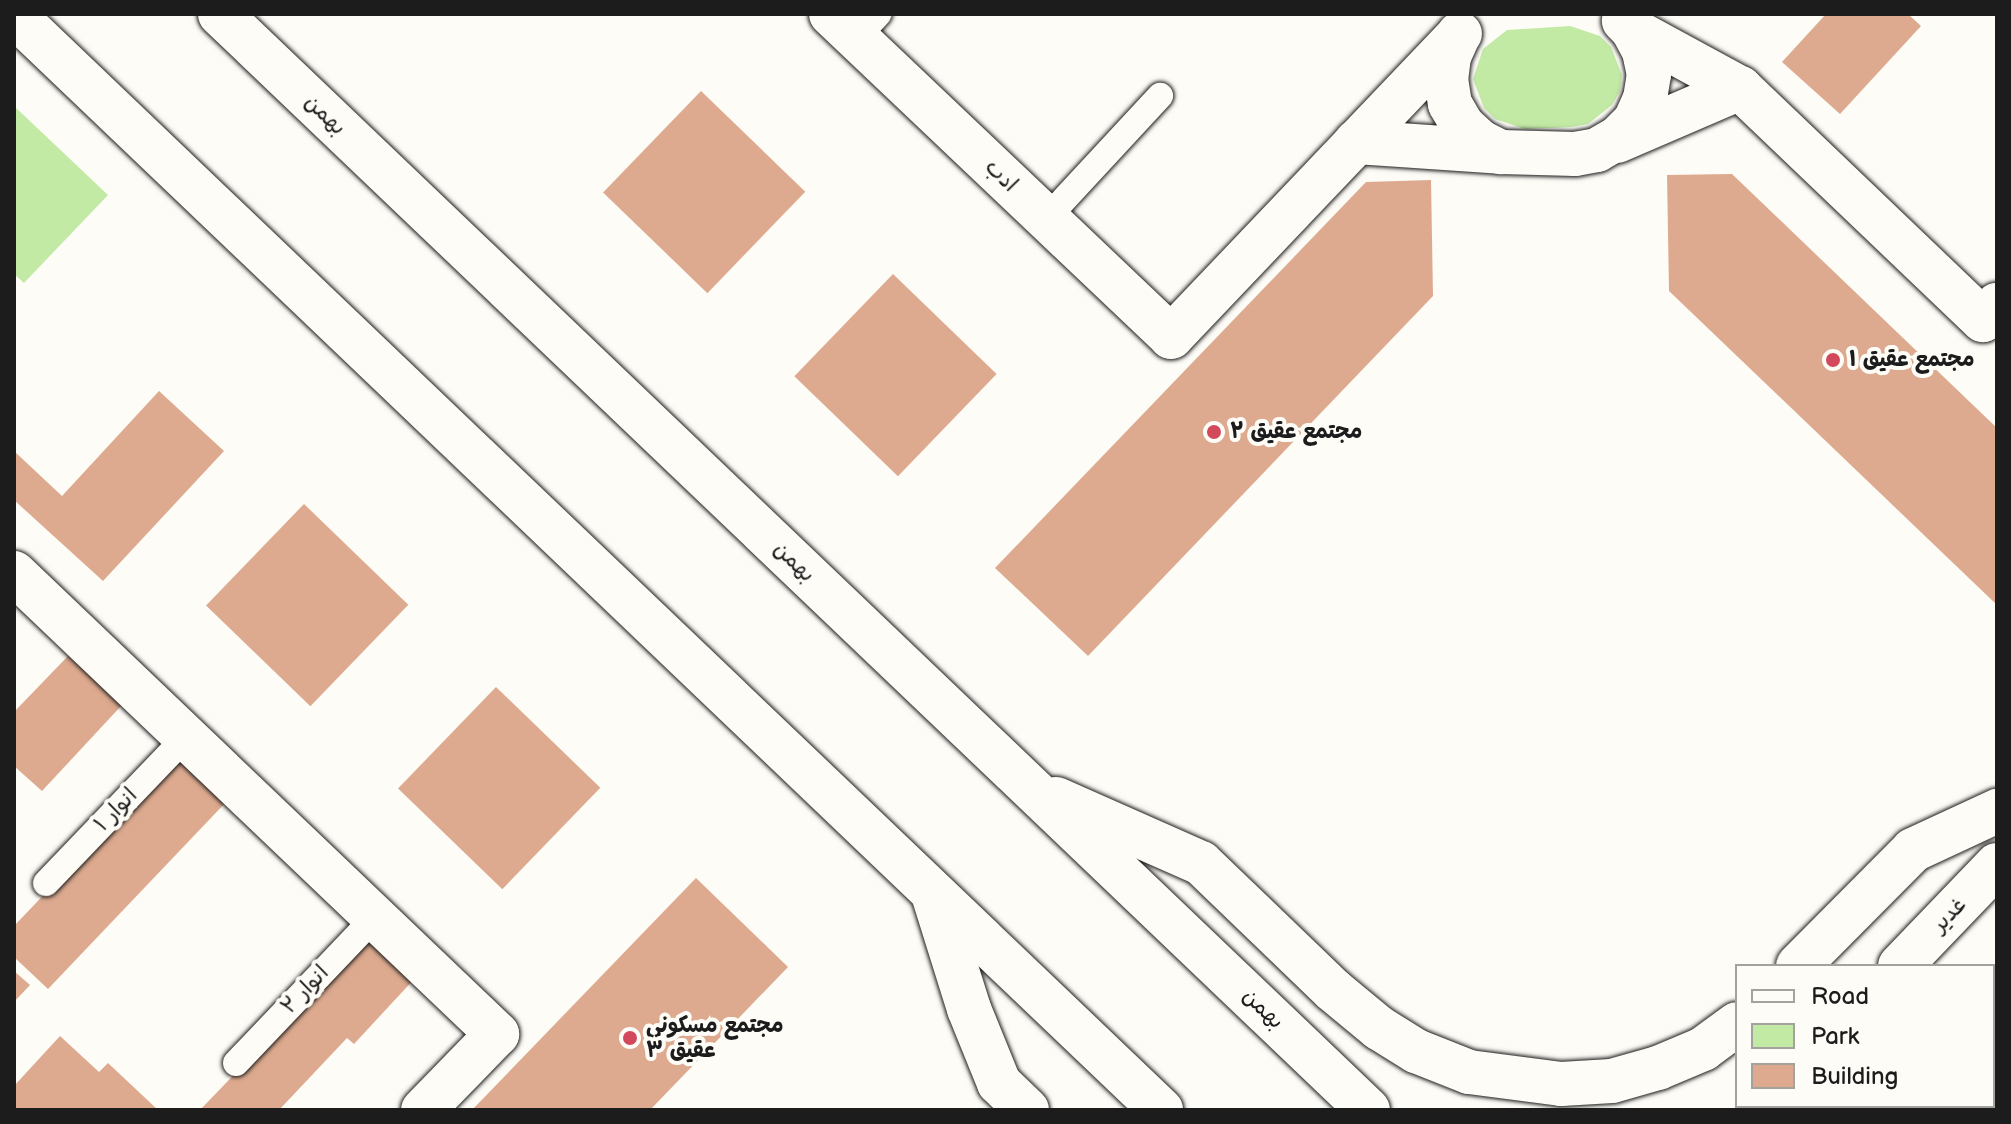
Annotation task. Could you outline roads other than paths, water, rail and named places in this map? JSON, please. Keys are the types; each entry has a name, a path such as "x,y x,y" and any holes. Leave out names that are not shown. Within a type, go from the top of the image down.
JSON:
{"main road":[{"name":"بهمن","path":"220,14 1368,1110"},
{"path":"14,15 37,30 1161,1110"},
{"path":"1621,18 1740,88 1983,320 1997,305"},
{"path":"1597,150 1618,138 1635,121 1645,99 1649,75 1644,51 1621,18"},
{"path":"1473,20 1449,56 1446,79 1450,104 1462,125 1479,141 1501,152"},
{"path":"1356,142 1473,20"},
{"name":"ادب","path":"855,22 1046,219 1171,337 1356,142"},
{"path":"1356,142 1575,154 1597,150 1740,88"},
{"path":"14,573 497,1034 423,1110"},
{"path":"1031,789 1201,863 1333,990 1379,1028 1416,1051 1469,1072 1561,1084 1612,1081 1658,1068 1703,1049 1735,1025"},
{"path":"1800,964 1913,850 1997,811"},
{"name":"غدیر","path":"1902,964 1997,865"},
{"path":"933,892 969,1009 999,1083 1027,1110"}],"lane":[{"path":"1046,219 1160,96"},
{"name":"انوار ۱","path":"46,883 186,737"},
{"name":"انوار ۲","path":"236,1063 375,917"}],"place":[{"name":"مجتمع عقیق ۱","path":"1833,360"},
{"name":"مجتمع عقیق ۲","path":"1214,432"},
{"name":"مجتمع مسکونی عقیق ۳","path":"630,1038"}]}
